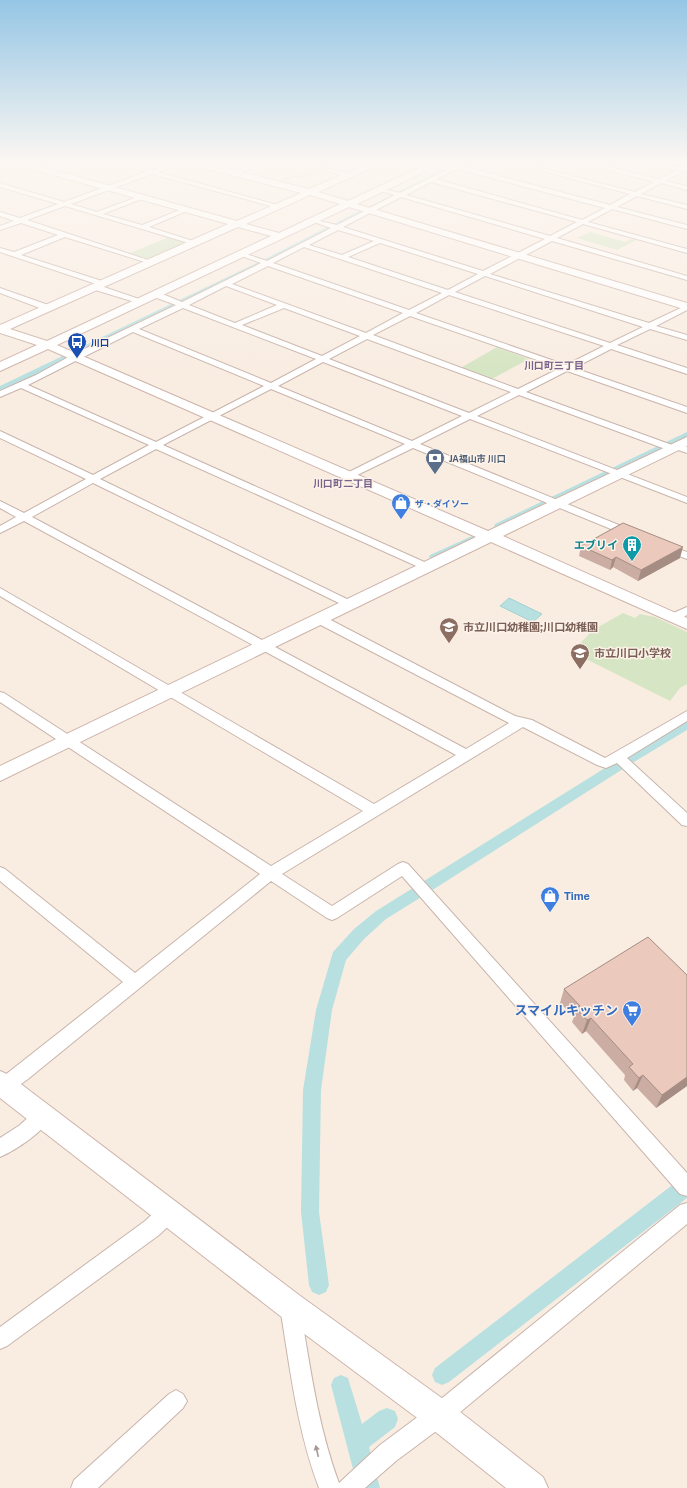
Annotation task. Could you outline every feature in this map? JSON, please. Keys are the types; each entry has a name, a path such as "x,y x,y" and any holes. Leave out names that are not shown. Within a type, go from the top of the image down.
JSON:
{"street":[{"path":"49,230 150,262"},
{"path":"155,230 194,243"},
{"path":"0,329 223,230"},
{"path":"261,230 280,236"},
{"path":"0,367 141,301 157,295 292,230"},
{"path":"0,394 39,377 70,354 132,329 184,305 332,230"},
{"path":"345,230 687,338"},
{"path":"437,230 687,307"},
{"path":"522,230 687,278"},
{"path":"0,530 156,445 567,230"},
{"path":"613,230 687,251"},
{"path":"14,255 64,235"},
{"path":"343,257 380,241"},
{"path":"304,245 687,371"},
{"path":"0,250 141,301"},
{"path":"241,254 687,410"},
{"path":"226,284 282,306 520,392 680,446"},
{"path":"0,290 48,308"},
{"path":"157,295 687,500"},
{"path":"236,325 282,306"},
{"path":"348,476 520,392 687,307"},
{"path":"0,329 70,354 687,624"},
{"path":"132,329 644,538"},
{"path":"22,385 427,567"},
{"path":"0,434 349,604"},
{"path":"0,774 558,503 680,446"},
{"path":"0,504 265,645 467,755"},
{"path":"658,544 687,556"},
{"path":"0,590 374,812"},
{"path":"673,618 687,610"},
{"path":"319,619 505,716 527,723 602,762 606,763 618,758 687,715"},
{"path":"0,696 332,914 403,868 685,1184"},
{"path":"521,722 270,874 22,1073 2,1084 289,1305 439,1415 521,1484"},
{"path":"618,758 687,820"},
{"path":"0,873 135,982"},
{"path":"0,1148 26,1131 43,1115"},
{"path":"0,1339 152,1228 169,1212"},
{"path":"353,1483 388,1453 439,1415 687,1212"},
{"path":"289,1305 306,1405 319,1459 330,1488"},
{"path":"82,1488 176,1401"}],"green space":[{"path":"590,232 625,242 632,239 636,240 617,250 577,238"},
{"path":"169,237 188,242 149,259 130,253"},
{"path":"497,347 529,359 488,381 457,370"},
{"path":"623,613 635,618 640,614 655,617 687,632 687,684 680,688 670,701 572,652 593,630"}],"water":[{"path":"509,598 542,614 533,622 500,606"}],"building":[{"name":"エブリイ","path":"623,523 683,547 641,570 616,557 612,560 581,546"},
{"name":"スマイルキッチン","path":"648,937 687,975 687,1077 662,1095 643,1075 639,1078 629,1067 633,1064 591,1018 587,1020 576,1008 580,1006 564,989"}],"waterway":[{"path":"0,389 325,230"},
{"path":"499,526 687,435"},
{"path":"434,557 472,539"},
{"path":"629,759 687,724"},
{"path":"429,885 618,766"},
{"path":"319,1285 310,1212 312,1090 324,1010 339,957 359,934 381,915 418,892"},
{"path":"442,1375 687,1186"},
{"path":"341,1385 369,1488"},
{"path":"357,1442 387,1419"}],"place":[{"name":"川口","path":"77,359"},
{"name":"JA福山市 川口","path":"435,475"},
{"name":"ザ・ダイソー","path":"401,520"},
{"name":"エブリイ","path":"632,562"},
{"name":"市立川口幼稚園;川口幼稚園","path":"449,644"},
{"name":"市立川口小学校","path":"580,670"},
{"name":"Time","path":"550,913"},
{"name":"スマイルキッチン","path":"632,1027"}],"district":[{"name":"川口町三丁目","path":"554,365"},
{"name":"川口町二丁目","path":"343,483"}]}
